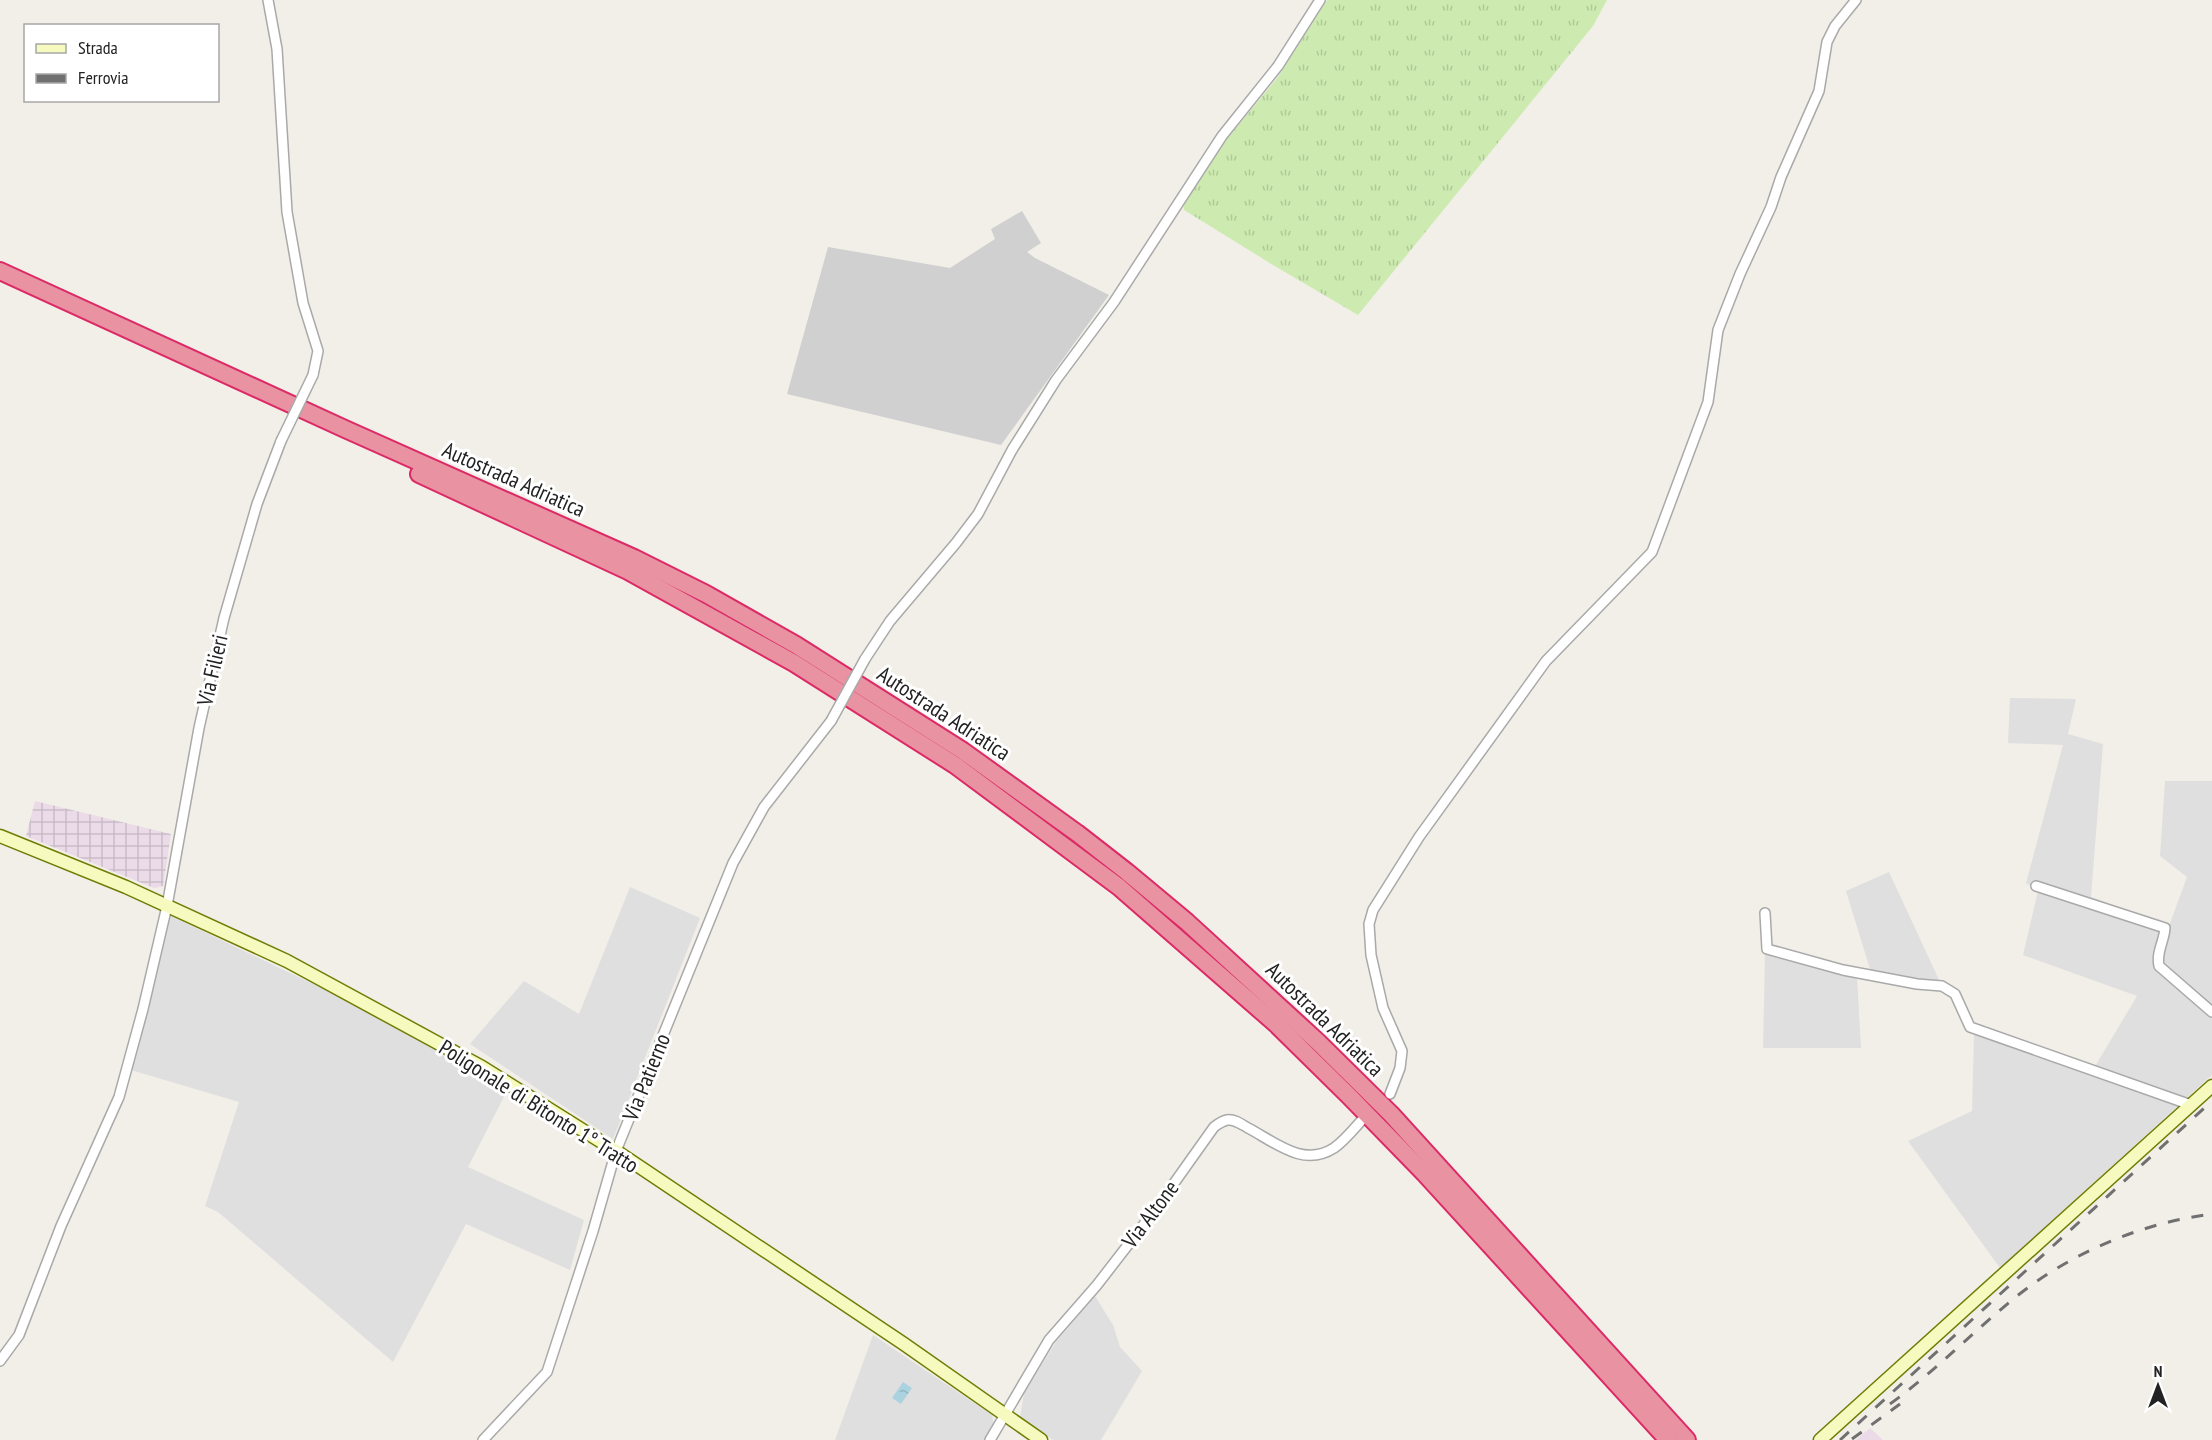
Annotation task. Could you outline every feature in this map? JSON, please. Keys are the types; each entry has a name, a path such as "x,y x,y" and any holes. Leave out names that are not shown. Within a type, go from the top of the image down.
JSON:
{"highway":[{"name":"Autostrada Adriatica","path":"0,271 634,558 706,594 795,645 963,751 1049,812 1127,872 1187,922 1318,1042 1391,1114 1688,1440"},
{"name":"Autostrada Adriatica","path":"0,283 628,571 794,663 955,765 1119,887 1276,1024 1425,1174 1668,1440"}],"main road":[{"name":"Poligonale di Bitonto 1° Tratto","path":"0,836 167,906 287,961 482,1067 615,1151 904,1344 1041,1440"},
{"path":"1820,1440 2212,1086"}],"street":[{"name":"Via Filieri","path":"0,1361 19,1335 61,1227 119,1096 143,1009 167,906 199,729 224,618 257,504 282,441 314,375 318,351 303,303 287,212 277,49 268,0"},
{"name":"Via Patierno","path":"483,1440 547,1372 593,1231 615,1151 733,863 764,807 831,721 865,659 890,621 978,514 1012,450 1056,380 1114,302 1222,136 1278,66 1320,0"},
{"path":"1390,1094 1400,1068 1402,1051 1383,1008 1371,955 1369,924 1373,910 1419,837 1545,661 1652,552 1708,402 1718,330 1819,91 1827,42 1835,26 1856,0"},
{"path":"2036,885 2165,928 2157,956 2159,966 2212,1012"},
{"path":"1765,913 1767,949 1843,970 1917,984 1942,986 1955,994 1970,1027 2191,1105"},
{"name":"Via Altone","path":"990,1440 1049,1340 1155,1210 1214,1127 1224,1120 1236,1121 1288,1151 1299,1156 1310,1156 1324,1153 1335,1147 1361,1121"}],"shaded area":[{"path":"1022,211 1041,243 1027,252 1109,295 1001,445 787,394 828,247 950,268 995,239 991,229"},
{"path":"2010,698 2076,699 2068,734 2103,744 2091,897 2169,926 2187,877 2160,856 2165,781 2212,781 2212,1075 2000,1268 1908,1141 1972,1111 1974,1034 2094,1068 2137,996 2023,955 2038,891 2026,883 2063,745 2008,743"},
{"path":"35,801 171,834 163,886 154,888 26,836"},
{"path":"1889,872 1940,982 1857,976 1861,1048 1763,1048 1765,953 1870,969 1846,891"},
{"path":"630,887 700,918 613,1139 470,1044 524,981 579,1014"},
{"path":"169,915 365,1009 476,1068 508,1089 468,1167 584,1220 570,1270 466,1224 393,1362 218,1212 205,1206 239,1102 131,1070"},
{"path":"1095,1296 1113,1325 1120,1347 1142,1371 1101,1440 1053,1440 1020,1418 1024,1393 1056,1342"},
{"path":"873,1335 992,1415 994,1425 985,1440 835,1440"},
{"path":"1870,1428 1883,1440 1856,1440"}],"green space":[{"path":"1327,0 1607,0 1593,26 1358,315 1184,210 1183,200 1215,154 1278,77"}],"water":[{"path":"903,1382 912,1388 901,1404 892,1398"}],"railway":[{"path":"1840,1440 2212,1101"},
{"path":"1890,1404 2012,1300 2057,1268 2106,1243 2132,1233 2185,1218 2212,1214"},
{"path":"1852,1439 1900,1404"}]}
